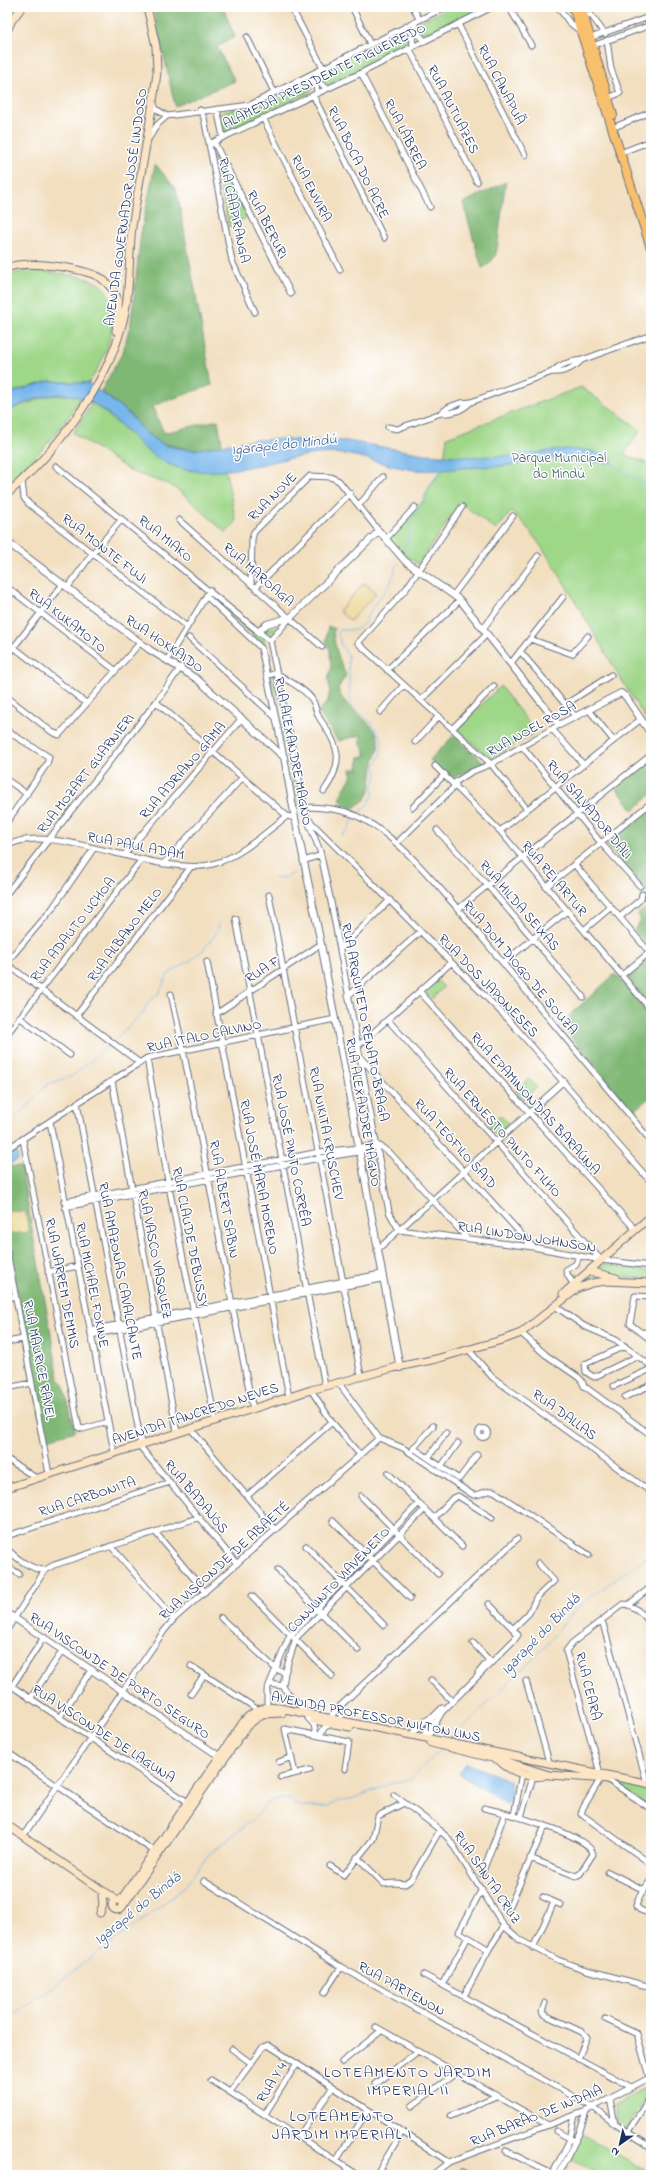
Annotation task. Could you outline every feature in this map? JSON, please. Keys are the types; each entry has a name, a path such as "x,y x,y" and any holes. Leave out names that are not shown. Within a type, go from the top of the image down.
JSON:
{"main road":[{"path":"7,31 12,20 22,7"},
{"name":"AVENIDA GOVERNADOR JOSÉ LINDOSO","path":"7,494 22,481 54,447 75,418 100,379 118,340 126,305 129,252 153,102 157,58 146,7"},
{"path":"573,7 651,248"},
{"path":"582,11 616,126 651,231"},
{"path":"7,268 25,263 52,266 92,274 109,284 115,293 119,316 109,362"},
{"name":"AVENIDA TANCREDO NEVES","path":"397,1366 469,1350 521,1333 555,1306 589,1271 651,1216"},
{"path":"589,1271 651,1284"},
{"path":"576,1286 606,1281 632,1281"},
{"name":"AVENIDA TANCREDO NEVES","path":"7,1488 114,1452 311,1390 445,1353 519,1329 576,1286"},
{"name":"AVENIDA PROFESSOR NILTON LINS","path":"119,1903 244,1720 257,1709 267,1706 308,1716 428,1738 441,1743"},
{"name":"AVENIDA PROFESSOR NILTON LINS","path":"119,1903 251,1721 267,1712 308,1716"},
{"name":"AVENIDA PROFESSOR NILTON LINS","path":"335,1721 450,1745 551,1762 603,1776 650,1785"},
{"name":"AVENIDA PROFESSOR NILTON LINS","path":"450,1745 561,1778 603,1776"},
{"path":"499,1760 505,1766 533,1777 540,1778 548,1775 551,1762"},
{"path":"561,1778 563,1765"},
{"path":"7,1825 95,1886 119,1903 117,1911 112,1908 95,1886"},
{"path":"100,1913 103,1905 102,1896"}],"street":[{"path":"292,7 321,69 318,80 327,88"},
{"path":"352,7 370,44"},
{"path":"413,7 417,20 414,30 424,40"},
{"name":"ALAMEDA PRESIDENTE FIGUEIREDO","path":"167,116 200,110 247,106 445,7"},
{"name":"ALAMEDA PRESIDENTE FIGUEIREDO","path":"212,143 361,73 492,7"},
{"path":"509,7 530,45"},
{"path":"558,7 569,22 581,32"},
{"path":"582,11 591,15 604,34"},
{"path":"650,15 651,24 607,40 591,42 604,34 650,15"},
{"name":"RUA CANAPUÃ","path":"458,24 525,154"},
{"name":"RUA AUTUAZES","path":"405,27 412,34 411,47 477,182"},
{"path":"247,37 274,92"},
{"path":"607,40 610,69 620,93 608,98"},
{"path":"600,73 610,69"},
{"name":"RUA LÁBREA","path":"361,73 430,207"},
{"name":"RUA BOCA DO ACRE","path":"309,76 316,84 315,94 384,238"},
{"path":"146,143 157,125 167,116 156,108 153,102"},
{"path":"204,118 206,113 216,109 223,137"},
{"name":"RUA CAAPIRANGA","path":"200,110 212,143 232,261 255,312"},
{"path":"616,126 651,112"},
{"name":"RUA ENVIRA","path":"263,118 340,270"},
{"path":"624,151 651,141"},
{"name":"RUA BERURI","path":"212,143 291,294"},
{"path":"388,427 397,429 441,413 450,413 462,410 471,402 552,372 562,373 574,368 582,360 651,335"},
{"name":"RUA MIAKO","path":"56,466 210,590 258,632"},
{"name":"RUA NOVE","path":"251,582 252,539 256,528 310,476 333,477 350,493"},
{"path":"359,505 383,477"},
{"name":"RUA MONTE FUJI","path":"22,481 24,498 28,504 186,626"},
{"path":"256,587 350,493 386,540 405,561 454,594 460,600 559,725"},
{"path":"386,540 415,507"},
{"path":"462,507 402,594 358,643 403,686 453,728 491,764 527,809"},
{"path":"454,594 513,516"},
{"path":"7,656 40,614 122,519"},
{"name":"RUA MAROAGA","path":"179,520 251,582 322,647"},
{"path":"270,641 290,618 379,531"},
{"name":"RUA HOKKAIDO","path":"7,542 140,643 181,667 197,679 284,757"},
{"path":"421,700 485,631 538,556"},
{"name":"RUA KUKAMOTO","path":"7,588 114,670"},
{"path":"167,660 186,626 210,590"},
{"name":"RUA ALEXANDRE MAGNO","path":"206,596 260,645 321,944 360,1150 397,1366"},
{"path":"511,663 563,597"},
{"path":"387,670 460,600"},
{"path":"290,618 267,624 258,632 270,641 304,809"},
{"path":"530,639 572,654 588,636"},
{"path":"190,638 275,717"},
{"path":"7,642 86,704"},
{"path":"7,697 55,735 62,733 114,670 140,643"},
{"path":"520,652 576,717"},
{"name":"RUA MOZART GUARNIERI","path":"7,893 156,702 181,667"},
{"path":"267,676 276,674 310,697 319,717 336,745 338,755 335,772 324,791"},
{"path":"566,704 611,675"},
{"path":"380,712 403,686"},
{"path":"453,728 494,686"},
{"name":"RUA NOEL ROSA","path":"400,840 455,784 471,772 491,764 559,725 619,694 626,697 641,719"},
{"path":"156,702 287,816 295,818"},
{"path":"589,710 613,740"},
{"path":"415,742 439,716"},
{"name":"RUA ADRIANO GAMA","path":"124,855 242,718"},
{"path":"500,831 582,764 641,719 651,734"},
{"path":"552,729 582,764"},
{"path":"7,731 47,755 47,764 7,822"},
{"name":"RUA SALVADOR DALI","path":"522,746 601,843 640,886"},
{"path":"458,909 523,859 651,755"},
{"name":"RUA REI ARTUR","path":"435,766 445,774 500,831 651,1010"},
{"path":"413,807 445,774"},
{"path":"163,864 242,778"},
{"path":"7,780 27,794"},
{"path":"546,887 651,804"},
{"name":"RUA DOM DIOGO DE SOUZA","path":"304,809 324,807 363,819 396,844 458,909 651,1141"},
{"name":"RUA DOS JAPONESES","path":"304,809 307,818 508,1019 564,1081 651,1182"},
{"name":"RUA PAUL ADAM","path":"7,846 22,840 48,840 94,848 163,864 190,868 215,864 227,859 287,816"},
{"name":"RUA ARQUITETO RENATO BRAGA","path":"307,818 321,856 340,949 389,1212 399,1230"},
{"name":"RUA HILDA SEIXAS","path":"437,830 534,938 583,997"},
{"path":"94,848 52,909 7,963 112,1044 140,1063"},
{"path":"303,860 321,856"},
{"name":"RUA ADAUTO UCHOA","path":"7,1034 142,859"},
{"path":"574,864 650,953 622,975"},
{"name":"RUA ALBANO MELO","path":"76,1016 190,868"},
{"path":"620,917 641,899 642,894"},
{"name":"RUA NIKITA KRUSCHEV","path":"269,895 361,1376"},
{"path":"340,949 390,900"},
{"path":"584,930 611,907"},
{"path":"503,963 567,911"},
{"name":"RUA JOSÉ PINTO CORRÊA","path":"236,919 324,1386"},
{"path":"348,996 420,932"},
{"name":"RUA F","path":"216,1014 321,944"},
{"name":"RUA JOSÉ MARIA MORENO","path":"207,962 289,1397"},
{"path":"358,1046 451,963"},
{"name":"RUA EPAMINONDAS BARAÚNA","path":"420,992 635,1230"},
{"name":"RUA ALBERT SABIN","path":"171,994 209,1177 232,1309 253,1409"},
{"path":"19,1017 70,1055"},
{"name":"RUA ÍTALO CALVINO","path":"7,1149 23,1140 146,1058 335,1019"},
{"name":"RUA ERNESTO PINTO FILHO","path":"388,1020 601,1260"},
{"name":"RUA TEÓFILO SAID","path":"360,1056 466,1171 533,1247"},
{"name":"RUA CLAUDE DEBUSSY","path":"146,1058 193,1312 215,1420"},
{"name":"RUA VASCO VASQUEZ","path":"112,1081 177,1432"},
{"path":"377,1250 564,1081"},
{"name":"RUA AMAZONAS CAVALCANTE","path":"77,1103 120,1329 140,1444"},
{"name":"RUA MICHAEL FOKINE","path":"50,1122 114,1452"},
{"name":"RUA WARREM DEMMIS","path":"23,1140 48,1272 81,1429 108,1422"},
{"path":"65,1204 209,1177 246,1167 282,1160 360,1150 377,1146 383,1147 391,1154 467,1238"},
{"path":"209,1177 247,1173 283,1166 319,1155"},
{"name":"RUA LINDON JOHNSON","path":"399,1230 533,1247 601,1260 651,1265"},
{"name":"RUA MAURICE RAVEL","path":"7,1253 49,1474"},
{"path":"576,1286 566,1270 576,1264 579,1256"},
{"path":"48,1272 78,1266"},
{"path":"90,1332 157,1323 193,1312 269,1294 382,1276"},
{"path":"90,1332 118,1323 156,1316 232,1309 307,1294 343,1283"},
{"path":"651,1297 637,1295 634,1297 630,1324 651,1340"},
{"path":"7,1298 15,1296"},
{"path":"555,1306 585,1326 610,1336 651,1366"},
{"path":"640,1332 651,1334"},
{"path":"521,1333 546,1355 578,1377 584,1386 651,1436"},
{"path":"7,1342 23,1339"},
{"path":"625,1346 585,1364 586,1372 594,1377 638,1356"},
{"name":"RUA DALLAS","path":"469,1350 492,1377 651,1492"},
{"path":"614,1386 651,1369"},
{"path":"338,1382 380,1438 393,1442 410,1452 462,1488 476,1495 488,1490 494,1490 589,1555"},
{"path":"7,1388 32,1383"},
{"path":"624,1397 651,1386"},
{"path":"311,1390 332,1422 360,1455"},
{"path":"247,1496 332,1422"},
{"path":"410,1452 415,1449 433,1426"},
{"path":"190,1428 275,1530"},
{"path":"428,1458 446,1433"},
{"name":"RUA VISCONDE DE ABAETÉ","path":"23,1836 164,1631 205,1592 380,1438"},
{"path":"441,1467 458,1442"},
{"name":"RUA BADAJÓS","path":"140,1444 237,1564"},
{"path":"415,1449 459,1479 477,1455"},
{"path":"7,1459 36,1478"},
{"path":"388,1473 462,1546"},
{"name":"RUA CARBONITA","path":"7,1536 12,1533 170,1482"},
{"path":"361,1496 438,1574"},
{"path":"434,1518 452,1499 459,1496 492,1518"},
{"path":"267,1706 266,1696 270,1684 291,1634 419,1503"},
{"name":"CONJUNTO VIAVENETO","path":"283,1686 289,1658 296,1638 425,1509"},
{"path":"7,1630 45,1570 70,1558 156,1533 200,1517"},
{"path":"333,1521 368,1554 410,1598"},
{"path":"156,1533 205,1592"},
{"path":"335,1721 334,1712 341,1705 517,1539"},
{"path":"111,1546 174,1620"},
{"path":"306,1546 384,1625"},
{"path":"7,1548 13,1555 34,1568 45,1570"},
{"path":"513,1629 529,1613 536,1598 554,1581 538,1563"},
{"path":"7,1566 19,1574"},
{"path":"278,1570 358,1650"},
{"path":"628,1605 651,1587"},
{"path":"252,1596 296,1638 332,1676"},
{"path":"428,1738 446,1707 490,1666 498,1655 518,1635 489,1604"},
{"path":"650,1785 602,1620 620,1605 628,1605 650,1621 651,1627"},
{"name":"RUA VISCONDE DE PORTO SEGURO","path":"7,1613 219,1756"},
{"path":"221,1618 276,1669 285,1673"},
{"name":"RUA CEARÁ","path":"602,1620 572,1643 566,1651 603,1776"},
{"path":"12,1686 44,1638"},
{"path":"411,1735 425,1721 433,1717 488,1663 487,1658 472,1643"},
{"path":"30,1699 63,1650"},
{"path":"281,1656 289,1658"},
{"path":"191,1666 257,1709"},
{"path":"59,1718 92,1669"},
{"path":"191,1694 204,1675"},
{"path":"431,1680 450,1699"},
{"path":"526,1681 551,1762"},
{"name":"RUA VISCONDE DE LAGUNA","path":"7,1683 188,1802"},
{"path":"270,1684 283,1686 308,1716 314,1725 317,1735"},
{"path":"317,1735 325,1727 335,1721 341,1705"},
{"path":"428,1738 433,1717"},
{"path":"314,1725 325,1727"},
{"path":"296,1773 285,1729 349,1742 345,1769"},
{"path":"7,1752 154,1851"},
{"path":"279,1762 292,1758"},
{"path":"281,1777 310,1770"},
{"path":"514,1815 522,1772"},
{"path":"651,1809 603,1776 581,1811 583,1816 651,1864"},
{"path":"521,1817 533,1777"},
{"path":"520,1788 526,1797"},
{"name":"RUA SANTA CRUZ","path":"394,1795 440,1830 456,1850 504,1926 520,1940 534,1948 583,1969 651,1987"},
{"path":"330,1866 344,1874 373,1840 378,1816 404,1802"},
{"path":"484,1808 521,1817 545,1826 591,1847 593,1854 590,1861 580,1874 576,1876 530,1858"},
{"path":"482,1874 506,1813"},
{"path":"509,1908 545,1826"},
{"name":"RUA SANTA CRUZ","path":"357,1857 384,1884 405,1884 415,1875 440,1830"},
{"path":"608,1872 644,1890"},
{"path":"651,1880 637,1903 640,1910 651,1914"},
{"name":"RUA PARTENON","path":"204,1881 341,1968 594,2108 614,2124 651,2147"},
{"path":"482,1889 459,1932 486,1948"},
{"path":"543,1897 561,1905"},
{"path":"534,1948 554,1902"},
{"path":"464,1996 488,1949 504,1926"},
{"path":"443,1983 468,1937"},
{"path":"324,1994 341,1968"},
{"path":"424,1975 631,2087"},
{"path":"545,2003 542,2013 582,2032 587,2037 578,2059"},
{"name":"RUA BARÃO DE INDAIÁ","path":"432,2175 449,2162 594,2108 650,2077 637,2034 605,2019"},
{"path":"376,2028 548,2125"},
{"path":"342,2062 381,2031"},
{"path":"230,2092 264,2045 271,2046 449,2162"},
{"path":"232,2049 251,2063"},
{"path":"375,2084 417,2052"},
{"name":"RUA Y 4","path":"265,2114 297,2063"},
{"path":"412,2106 456,2073"},
{"path":"211,2080 358,2175"},
{"path":"299,2136 333,2087"},
{"path":"451,2116 496,2096"},
{"path":"627,2132 651,2096"},
{"path":"610,2099 614,2124"},
{"path":"336,2160 368,2110"},
{"path":"506,2151 554,2175 573,2140 586,2111"},
{"path":"573,2140 575,2115"},
{"path":"556,2131 573,2140"},
{"path":"376,2175 402,2132"}],"green space":[{"path":"153,7 223,7 235,37 217,47 235,81 175,106"},
{"path":"450,7 485,7 424,37 418,34 417,23"},
{"path":"400,31 405,32 409,36 406,44 328,86 321,83 319,75 321,71"},
{"path":"308,78 313,88 310,92 224,134 221,114 223,111 247,107"},
{"path":"216,155 247,217 229,227 213,157"},
{"path":"155,165 175,188 178,197 212,385 152,406 164,433 218,420 222,443 219,447 194,450 162,444 148,435 131,415 101,391 123,352 131,321 141,233"},
{"path":"506,182 497,250 488,265 482,268 463,203"},
{"path":"33,270 75,276 97,283 107,292 112,303 113,317 111,332 102,361 88,383 49,381 7,394 7,276 23,271"},
{"name":"Parque Municipal do Mindú","path":"581,387 641,430 624,454 651,465 651,727 554,565 538,542 512,511 496,530 461,503 418,564 406,556 389,539 423,501 429,487 443,469 447,437"},
{"path":"70,395 81,397 66,421 38,454 7,483 7,411 47,396"},
{"path":"93,402 152,454 168,464 193,470 223,470 226,473 236,522 226,533 182,493 168,484 132,472 73,433"},
{"path":"213,595 263,633 265,630 283,625 271,637 265,637 264,639 300,805 298,806 261,642 211,599"},
{"path":"328,627 334,628 333,633 335,645 346,675 338,688 341,696 347,704 375,731 378,740 378,750 374,760 369,793 366,799 353,809 346,806 342,802 341,795 352,775 351,769 358,769 359,757 365,756 365,750 361,745 361,735 338,741 318,712 328,701 330,689 328,679 331,669 330,651 326,640"},
{"path":"500,686 536,732 491,760 457,729"},
{"path":"454,735 485,764 452,778 430,760"},
{"path":"651,755 651,795 633,810 614,785"},
{"path":"651,807 651,950 634,930 641,920 637,914 648,907 650,895 605,843"},
{"path":"649,957 651,960 651,1006 626,975"},
{"path":"615,974 651,1015 651,1096 633,1112 560,1024"},
{"path":"437,980 444,987 432,999 424,991"},
{"path":"529,1079 537,1087 523,1100 515,1091"},
{"path":"500,1115 511,1126 499,1138 488,1126"},
{"path":"7,1166 21,1167 59,1379 64,1386 75,1431 44,1440 7,1237"},
{"path":"604,1264 651,1271 651,1280 600,1274 596,1281 582,1285 572,1279 570,1272 592,1278"},
{"path":"609,1780 651,1789 651,1808"},
{"path":"651,2085 651,2092 626,2129 617,2124 615,2105 632,2094"},
{"path":"581,2134 651,2173 651,2175 602,2175 568,2158"}],"sand":[{"path":"364,583 376,593 350,621 339,611"},
{"path":"25,1211 29,1232 10,1234 7,1212"}],"water":[{"path":"49,381 88,383 125,410 148,435 162,444 177,448 194,450 253,440 281,439 347,441 424,454 472,457 510,456 566,449 591,451 610,457 613,462 602,463 565,458 553,458 507,466 415,470 357,456 332,453 301,456 228,470 193,471 170,465 159,459 143,447 105,412 84,399 72,395 59,394 46,396 31,400 7,411 7,394"},
{"path":"17,1149 18,1160 11,1163 7,1162 7,1153"},
{"path":"466,1763 510,1781 511,1802 507,1804 459,1774"}],"waterway":[{"name":"Igarapé do Mindú","path":"610,463 651,488"},
{"path":"404,550 410,533 411,520 423,504 429,486 442,469"},
{"path":"357,815 366,807 373,795 373,786 377,774 375,765 381,755 382,740 371,722 353,707 350,700 348,655 341,645 338,634 339,630 356,630 365,623 370,611 390,584 398,563"},
{"path":"342,835 347,831 355,817"},
{"path":"274,878 279,879 295,873"},
{"path":"114,1040 144,1012 148,1002 159,993 168,974 191,960 202,951 218,931 219,922"},
{"path":"7,1124 23,1111 48,1084 72,1076 111,1044"},
{"name":"Igarapé do Bindá","path":"452,1738 545,1647 566,1620 585,1601 651,1554"},
{"name":"Igarapé do Bindá","path":"7,2021 183,1889 208,1855 259,1814 265,1804 276,1799 289,1799 302,1807 328,1807 339,1801 354,1798 395,1782 411,1779 441,1749"}],"district":[{"name":"LOTEAMENTO JARDIM IMPERIAL II","path":"408,2080"},
{"name":"LOTEAMENTO JARDIM IMPERIAL I","path":"342,2124"}]}
